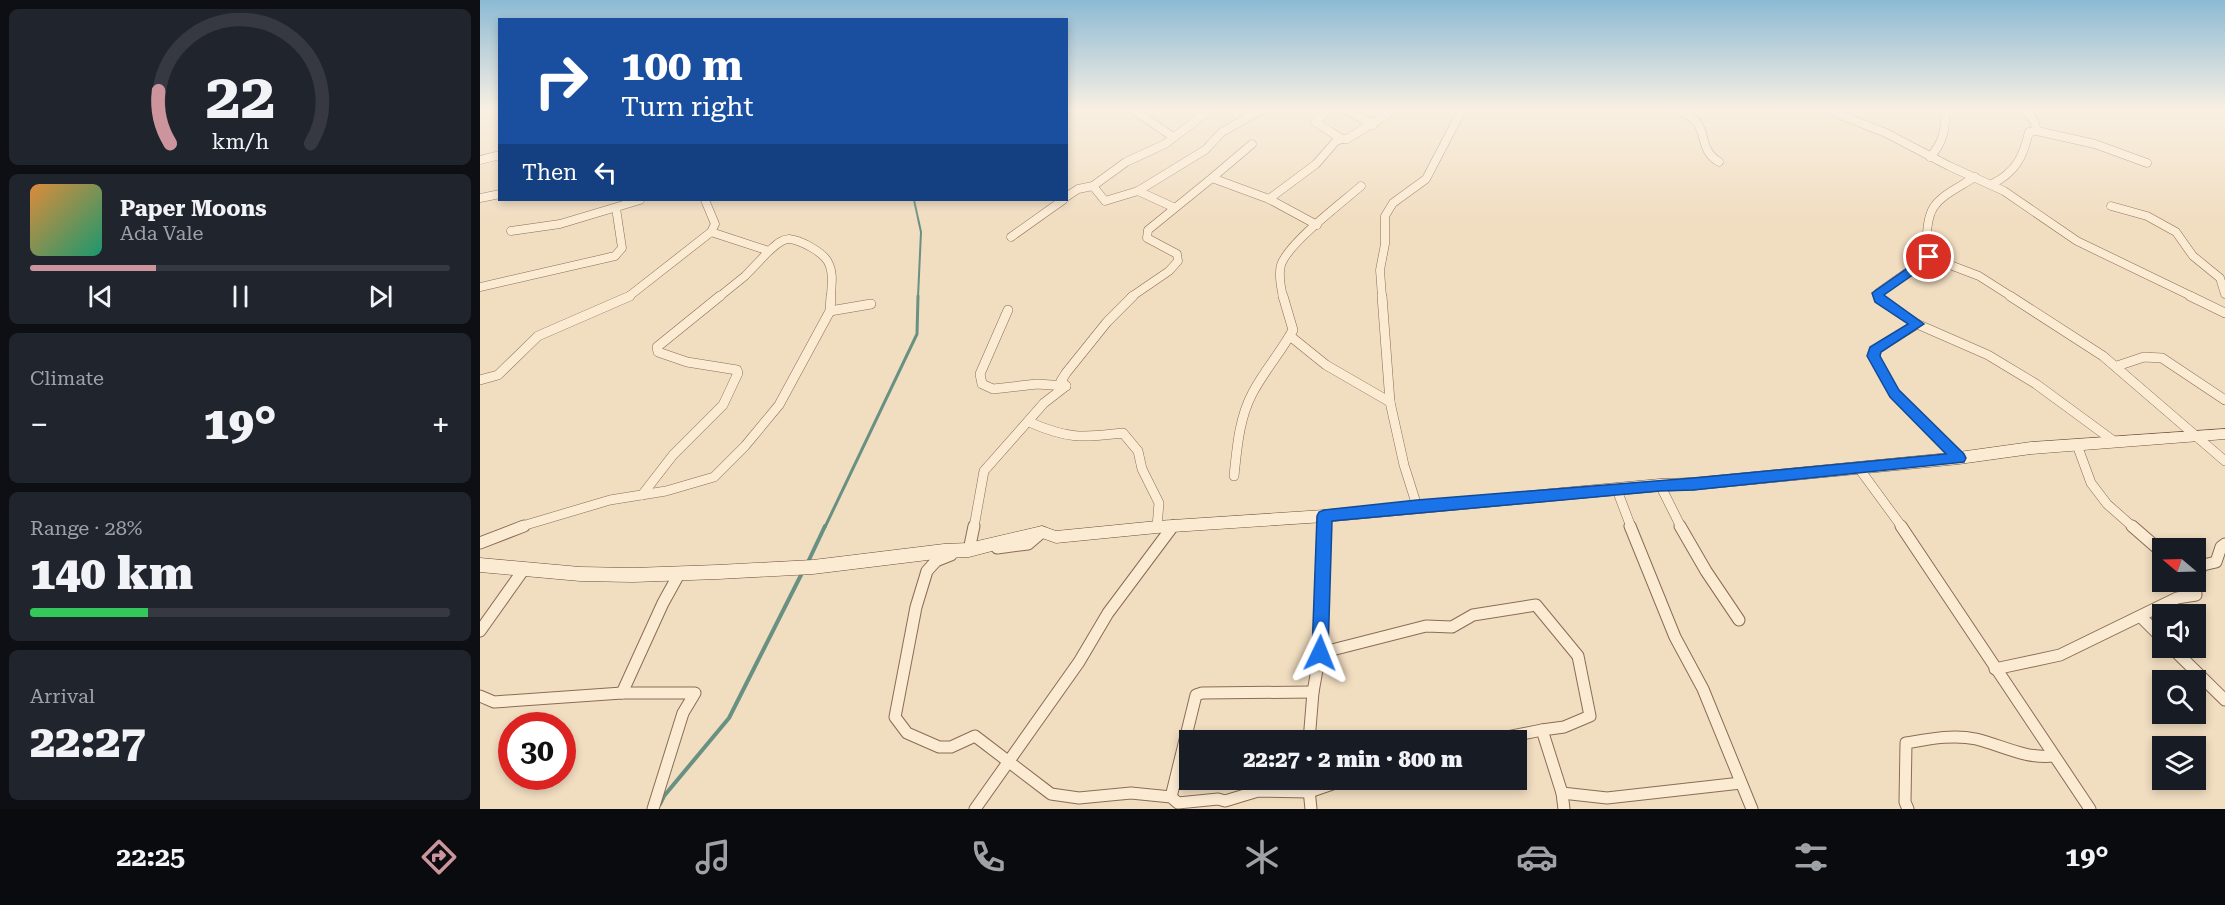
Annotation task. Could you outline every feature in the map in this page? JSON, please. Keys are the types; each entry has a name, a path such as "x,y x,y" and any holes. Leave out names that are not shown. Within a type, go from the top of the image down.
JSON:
{"main road":[{"path":"480,565 580,574 679,574 813,567 944,550 969,550 1042,531 1056,537 1324,516 1417,506 1693,484 2077,445 2225,434"}],"street":[{"path":"1068,196 1078,189 1093,186 1108,173 1158,148"},
{"path":"1093,186 1105,201 1138,191 1207,148"},
{"path":"1066,386 1061,381 1066,373 1112,316 1133,295 1159,279 1178,261 1177,254 1151,241 1146,234 1173,207 1248,148"},
{"path":"1269,199 1316,164 1330,148"},
{"path":"1417,506 1404,465 1390,402 1380,270 1385,244 1385,216 1393,203 1426,179 1442,148"},
{"path":"1705,148 1710,157 1719,162"},
{"path":"1913,148 2017,198 2077,241 2225,313"},
{"path":"1930,157 1939,148"},
{"path":"1992,184 2014,172 2026,148"},
{"path":"2105,148 2147,163"},
{"path":"480,160 498,156"},
{"path":"1928,248 1926,222 1938,200 1975,177"},
{"path":"1212,178 1269,199 1317,225"},
{"path":"1234,476 1240,424 1244,410 1255,388 1293,330 1285,308 1281,267 1286,255 1361,186"},
{"path":"1138,191 1173,207"},
{"path":"480,198 498,194"},
{"path":"511,231 532,230 637,201"},
{"path":"480,380 498,375 538,336 627,298 711,232 715,224 705,201"},
{"path":"1011,237 1061,201"},
{"path":"2111,206 2147,216 2179,235 2193,256 2220,273 2225,294"},
{"path":"480,287 615,256 622,248 616,208"},
{"path":"711,232 769,251"},
{"path":"480,543 509,530 610,500 642,495 684,487 714,477 745,446 778,405 830,310 832,277 829,262 812,248 790,239 781,240 745,276 657,347 658,352 680,362 720,366 737,370 738,373 723,405 673,455 642,495"},
{"path":"2115,442 2036,384 1988,355 1917,324 1877,296 1929,257 1979,276 2117,366 2225,460"},
{"path":"830,310 871,304"},
{"path":"1008,310 980,374 981,384 993,389 1037,384 1066,386"},
{"path":"1917,324 1875,350 1874,356 1894,394 1959,458"},
{"path":"1290,336 1326,365 1390,402"},
{"path":"2117,366 2144,357 2162,358 2225,400"},
{"path":"969,550 978,508 981,478 1053,394 1066,386"},
{"path":"975,809 1079,662 1108,613 1165,527 1159,503 1142,469 1138,451 1127,435 1123,433 1081,438 1050,431 1029,422"},
{"path":"2077,445 2091,483 2107,504 2152,543"},
{"path":"1857,467 1925,559 1995,669 2090,809"},
{"path":"1660,485 1693,551 1739,620"},
{"path":"1617,490 1649,576 1675,637 1703,689 1752,809"},
{"path":"1311,730 1313,692 1320,653 1324,516"},
{"path":"1042,531 1038,539 1030,544 943,557 931,565 916,607 895,717 907,733 939,747 951,747 975,736 1051,794 1079,798 1131,793 1171,797 1178,803 1217,804 1268,790"},
{"path":"2206,564 2216,562 2221,547 2225,544"},
{"path":"480,631 524,569"},
{"path":"622,693 663,603 679,574"},
{"path":"1995,669 2060,655 2177,598 2196,595 2196,592"},
{"path":"1320,653 1426,626 1444,624 1452,627 1473,615 1536,605 1578,656 1590,716 1564,728 1527,733"},
{"path":"2141,617 2152,628"},
{"path":"2182,658 2225,700"},
{"path":"1171,797 1196,695 1202,693 1313,692"},
{"path":"480,696 494,702 622,693 695,693 683,713 652,809"},
{"path":"1542,730 1562,793 1564,809"},
{"path":"1908,809 1905,802 1906,744 1940,737 1974,739 2024,757 2054,756"},
{"path":"1562,793 1607,798 1741,783"},
{"path":"1309,790 1311,809"}],"waterway":[{"path":"914,201 921,232 918,297"},
{"path":"825,527 917,334 918,296"},
{"path":"808,562 825,526"},
{"path":"660,804 664,796 729,718 802,573"}],"route":[{"path":"1320,653 1324,516 1959,458 1894,394 1874,356 1875,350 1917,324 1879,299 1878,293 1929,257"}]}
